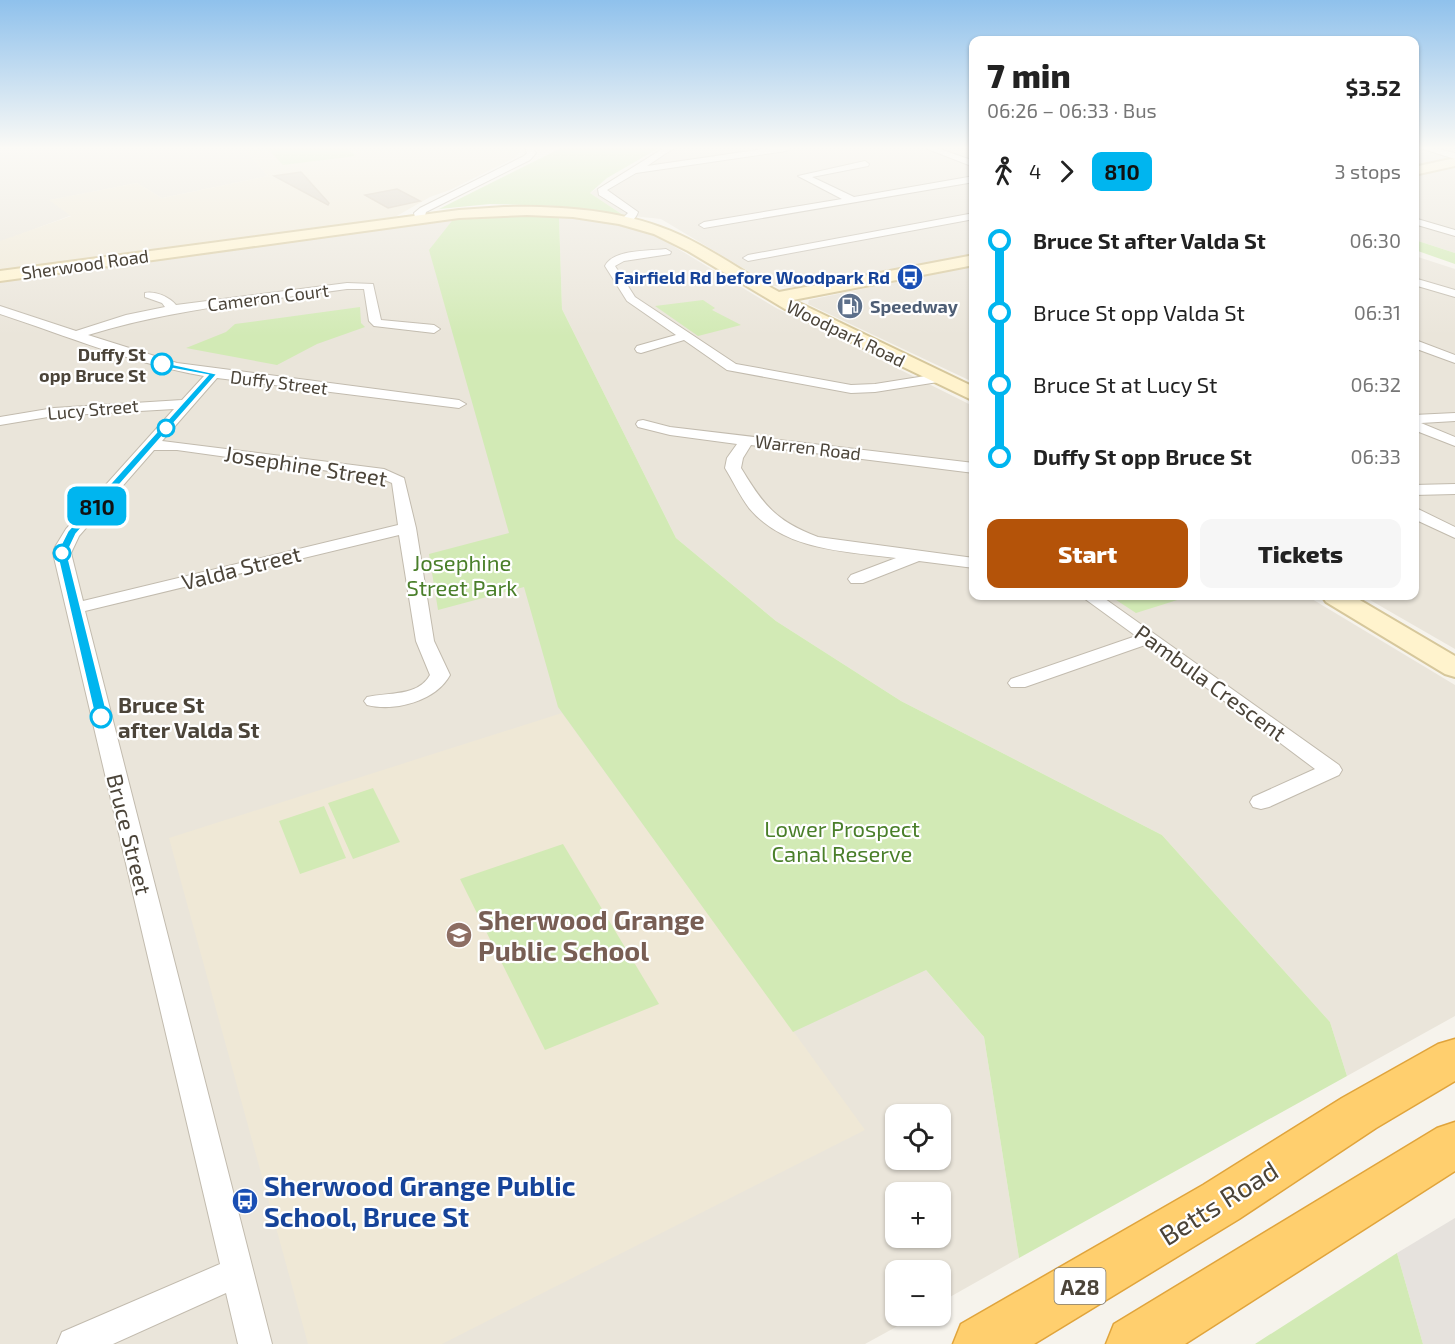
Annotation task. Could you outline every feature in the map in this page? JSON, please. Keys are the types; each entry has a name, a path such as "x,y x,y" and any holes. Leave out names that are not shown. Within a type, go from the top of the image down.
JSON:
{"highway":[{"name":"Betts Road","path":"981,1344 1200,1214 1359,1113 1455,1058"},
{"path":"1147,1336 1455,1144"}],"main road":[{"name":"Sherwood Road","path":"0,276 420,217 504,211"},
{"name":"Sherwood Road","path":"524,211 626,220"},
{"name":"Woodpark Road","path":"626,220 676,237 777,298 969,392"},
{"path":"777,298 969,261"},
{"path":"1342,600 1455,668"}],"street":[{"path":"420,217 419,213 422,211"},
{"path":"626,220 633,212 631,211"},
{"path":"704,225 789,211"},
{"path":"748,258 969,217"},
{"path":"1419,222 1455,233"},
{"path":"666,252 622,258 612,262 610,266 631,299 732,367 838,387 875,388 938,378"},
{"path":"1419,282 1455,294"},
{"name":"Cameron Court","path":"74,335 130,318 173,309 369,286 375,321 378,323 434,329"},
{"path":"149,295 166,301 173,309"},
{"name":"Duffy Street","path":"0,310 162,364 213,374 459,404"},
{"path":"641,349 684,336"},
{"path":"1419,345 1455,358"},
{"name":"Bruce Street","path":"213,374 72,533 62,553 255,1344"},
{"name":"Lucy Street","path":"0,421 54,412 187,404"},
{"path":"1419,419 1455,417"},
{"name":"Warren Road","path":"643,424 662,430 969,467"},
{"path":"1419,427 1455,442"},
{"path":"747,440 735,458 733,468 756,506 789,532 815,542 969,562"},
{"name":"Josephine Street","path":"152,445 177,446 393,476 401,484 425,641 440,675 434,686 423,692 401,698 374,701"},
{"path":"1419,490 1455,489"},
{"path":"1419,514 1455,532"},
{"name":"Valda Street","path":"74,608 408,528"},
{"path":"857,579 918,555"},
{"name":"Pambula Crescent","path":"1096,600 1331,770 1261,802"},
{"path":"1018,683 1150,637"},
{"path":"74,1344 236,1273"}],"shaded area":[{"path":"0,211 66,211 72,215 0,242"},
{"path":"64,211 406,211 395,217 0,271 0,241 71,216"},
{"path":"617,211 969,211 969,255 831,283 799,287 773,286 661,219 623,215"},
{"path":"1419,211 1455,211 1455,253 1419,241"},
{"path":"559,216 628,226 655,235 776,308 969,404 969,600 1314,600 1455,685 1455,1016 1347,1076 1330,1022 1162,835 901,701 776,621 676,538 562,309"},
{"path":"455,217 926,970 984,1037 1019,1258 951,1296 951,1260 885,1260 885,1326 898,1326 865,1344 0,1344 0,281"},
{"path":"1419,257 1455,269 1455,649 1370,600 1419,600"},
{"path":"969,267 969,380 808,304 809,300"},
{"name":"Sherwood Grange Public School","path":"562,713 865,1130 442,1344 308,1344 169,838"},
{"path":"1455,1218 1455,1344 1423,1344 1397,1253"}],"green space":[{"path":"593,211 617,211 623,215"},
{"name":"Lower Prospect Canal Reserve","path":"502,213 559,216 562,309 676,538 776,621 901,701 1162,835 1330,1022 1347,1076 1019,1258 984,1037 926,970 793,1032 558,707 524,587 438,610 429,554 509,533 429,250 455,217"},
{"path":"1419,241 1455,253 1455,264 1419,251"},
{"path":"703,300 715,308 712,310 741,325 698,336 655,306"},
{"path":"360,307 361,323 365,327 317,344 277,365 186,348 226,332 235,324"},
{"path":"1116,600 1177,600 1136,613"},
{"path":"373,788 400,842 353,859 328,803"},
{"path":"324,806 346,858 300,874 279,821"},
{"path":"563,844 659,1004 545,1050 460,879"},
{"path":"1397,1253 1423,1344 1255,1344"}],"bus line":[{"name":"810","path":"101,717 69,590 62,553 63,547 72,533 213,374 162,364"}],"place":[{"name":"Fairfield Rd before Woodpark Rd","path":"910,277"},
{"name":"Speedway","path":"850,306"},
{"name":"Duffy St opp Bruce St","path":"162,364"},
{"name":"Bruce St after Valda St","path":"101,717"},
{"name":"Sherwood Grange Public School","path":"459,935"},
{"name":"Sherwood Grange Public School, Bruce St","path":"245,1201"}],"park label":[{"name":"Josephine Street Park","path":"462,574"}]}
